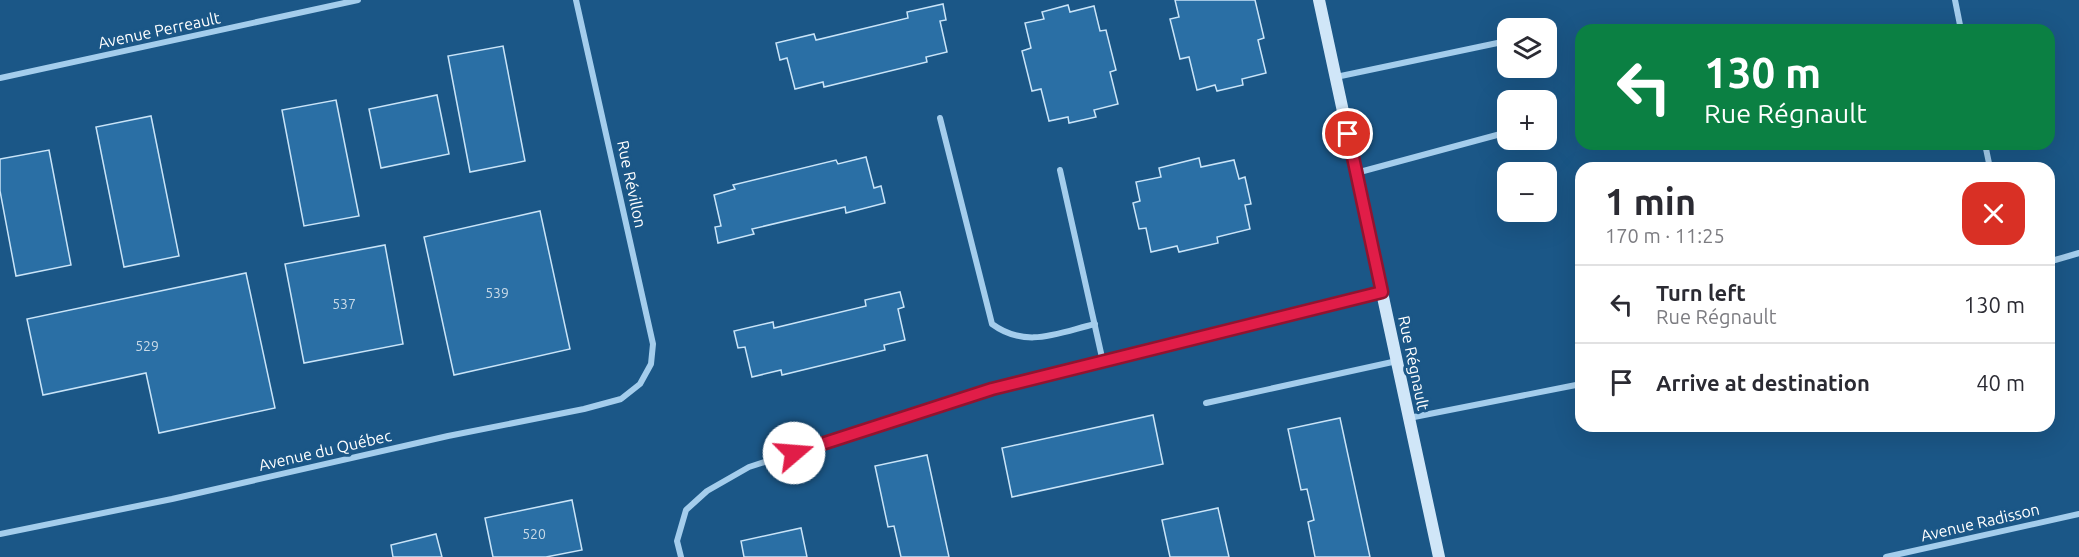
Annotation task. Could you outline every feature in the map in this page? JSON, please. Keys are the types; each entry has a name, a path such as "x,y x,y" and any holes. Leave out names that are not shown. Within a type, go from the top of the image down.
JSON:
{"street":[{"name":"Avenue Perreault","path":"0,78 358,0"},
{"name":"Rue Révillon","path":"576,0 652,344 651,364 646,374"},
{"name":"Rue Régnault","path":"1319,0 1439,557"},
{"path":"1955,0 1960,24"},
{"path":"1336,77 1497,43"},
{"path":"940,118 992,324 1005,333 1034,339 1095,324"},
{"path":"1356,173 1497,135"},
{"path":"1060,170 1103,362"},
{"path":"2055,260 2079,253"},
{"path":"681,557 677,541 686,510 707,491 749,467 992,389 1382,292"},
{"path":"1206,403 1397,361"},
{"name":"Avenue du Québec","path":"0,534 172,499 448,436 584,409 621,399 640,384 646,374"},
{"path":"1409,418 1575,385"},
{"name":"Avenue Radisson","path":"1886,557 2079,514"}],"building":[{"path":"1175,0 1255,0 1264,38 1258,40 1266,73 1242,79 1243,85 1217,91 1215,85 1197,90 1189,57 1180,59 1170,19 1179,17"},
{"path":"943,4 946,20 940,21 947,52 926,57 927,62 824,87 823,82 795,89 787,58 780,60 776,43 814,34 816,40 908,18 907,12"},
{"path":"1068,5 1070,12 1094,6 1100,31 1106,30 1116,70 1110,72 1118,104 1094,110 1096,117 1069,123 1068,117 1049,121 1041,89 1032,91 1022,51 1031,48 1025,23 1044,19 1042,12"},
{"path":"503,46 525,161 470,172 448,56"},
{"path":"437,95 449,154 381,168 369,109"},
{"path":"336,100 359,216 304,226 282,110"},
{"path":"151,116 179,256 124,267 96,127"},
{"path":"49,150 71,265 16,276 0,191 0,159"},
{"path":"866,157 874,188 881,186 885,203 846,213 845,207 752,229 754,234 718,243 715,227 721,226 714,195 735,189 733,185 836,160 838,164"},
{"path":"1199,158 1201,167 1234,160 1239,179 1245,177 1251,204 1245,205 1250,229 1217,237 1218,243 1179,252 1177,246 1151,252 1146,228 1139,229 1133,203 1140,201 1136,182 1161,177 1159,168"},
{"path":"540,211 570,349 454,375 424,237"},
{"path":"385,245 403,344 304,363 285,264"},
{"path":"246,273 275,408 159,433 146,373 43,395 27,319"},
{"path":"900,292 904,307 898,309 905,340 884,345 885,350 782,375 781,370 752,377 745,347 738,348 734,331 773,322 774,328 866,306 865,300"},
{"path":"1153,415 1163,464 1012,497 1002,448"},
{"path":"1340,418 1370,557 1315,557 1308,522 1314,520 1307,489 1301,490 1288,429"},
{"path":"927,455 949,557 901,557 894,526 888,527 875,466"},
{"path":"572,500 582,550 546,557 493,557 485,518"},
{"path":"1218,508 1229,557 1170,557 1162,520"},
{"path":"801,528 807,557 744,557 741,541"},
{"path":"436,534 442,557 393,557 391,545"}],"route":[{"path":"794,453 992,389 1382,292 1348,134"}]}
